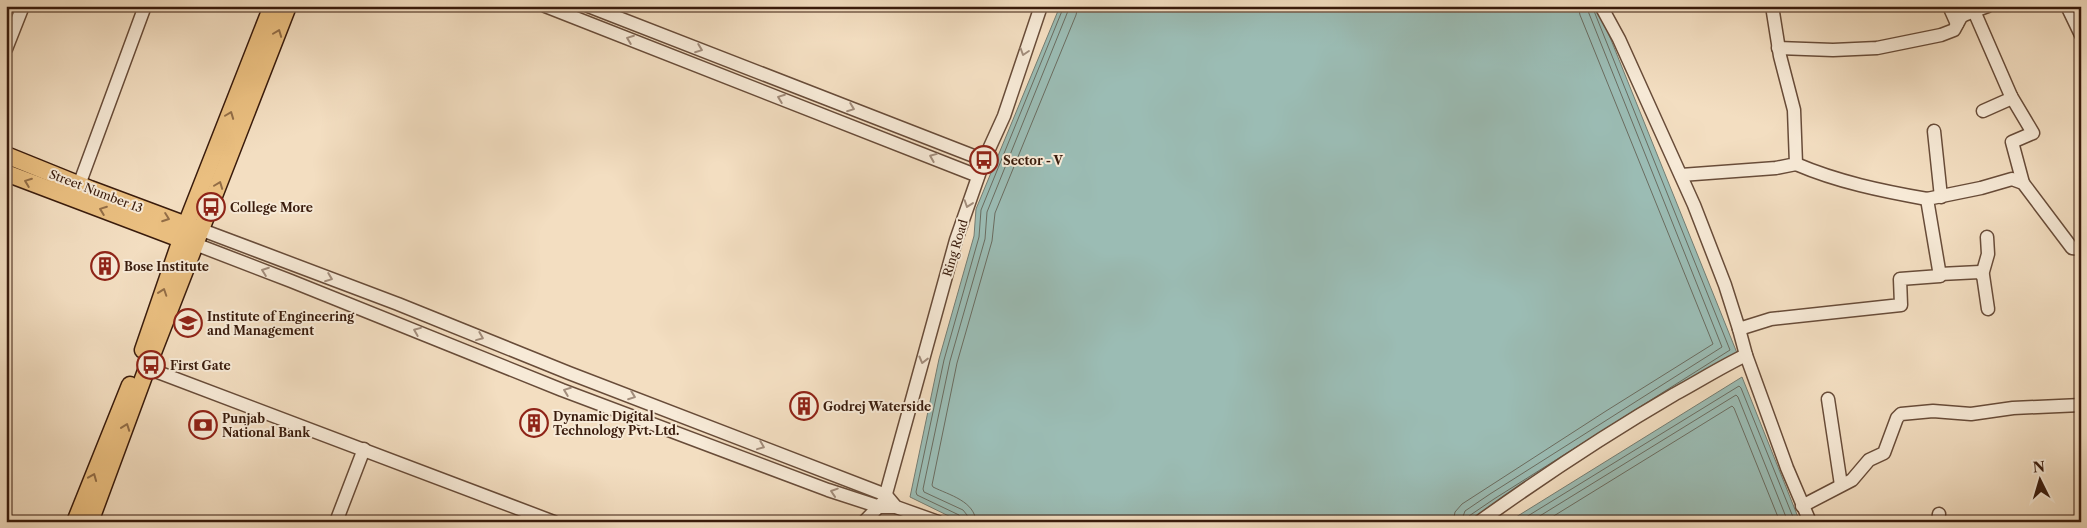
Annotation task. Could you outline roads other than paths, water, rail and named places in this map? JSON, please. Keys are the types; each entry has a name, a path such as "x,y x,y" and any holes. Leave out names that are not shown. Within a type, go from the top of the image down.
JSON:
{"main road":[{"path":"253,77 272,6"},
{"path":"90,522 142,367 191,235 253,77 288,6"},
{"name":"Street Number 13","path":"6,155 191,235"},
{"name":"Street Number 13","path":"6,173 191,235"},
{"path":"75,522 142,367"}],"street":[{"path":"6,48 23,6"},
{"path":"79,185 146,6"},
{"path":"545,6 978,176"},
{"path":"588,6 984,160"},
{"name":"Ring Road","path":"864,522 880,507 886,495 956,240 984,160 1004,116 1041,6"},
{"path":"1601,6 1623,48 1694,205 1739,329 1746,355 1802,506 1810,522"},
{"path":"1772,6 1778,48 1794,110 1796,164"},
{"path":"1949,6 1957,24"},
{"path":"1778,48 1834,50 1877,48 1941,35 1954,30 1961,18 1988,6"},
{"path":"2067,6 2081,35"},
{"path":"1974,11 2011,96 2033,132 2012,142 2023,183 2072,248 2081,249"},
{"path":"800,105 806,91"},
{"path":"1983,111 2010,99 2011,96"},
{"path":"875,134 879,119"},
{"path":"1934,131 1941,197"},
{"path":"1680,175 1769,169 1796,164 1811,171 1870,188 1927,199 2012,179 2023,183"},
{"path":"1927,199 1940,274"},
{"path":"191,235 398,304 598,384 886,495 896,507"},
{"path":"191,235 291,281 591,400 828,490 880,507 896,507 938,522"},
{"path":"1988,237 1988,254 1982,275 1988,309"},
{"path":"1739,329 1771,319 1899,307 1902,302 1900,279 1976,271 1982,275"},
{"path":"1479,522 1536,481 1612,432 1718,369 1746,355"},
{"path":"142,367 554,522"},
{"path":"591,400 598,384"},
{"path":"1828,399 1841,485"},
{"path":"1802,506 1854,479 1869,460 1884,453 1897,418 1901,414 1933,411 1971,414 2013,408 2081,405"},
{"path":"336,522 364,449"}],"water":[{"path":"1060,6 1595,6 1599,10 1737,353 1469,522 961,522 910,497 939,359 974,236 976,209"},
{"path":"1742,377 1800,522 1508,522"}],"place":[{"name":"Sector - V","path":"984,160"},
{"name":"College More","path":"211,207"},
{"name":"Bose Institute","path":"105,266"},
{"name":"Institute of Engineering and Management","path":"188,323"},
{"name":"First Gate","path":"151,365"},
{"name":"Godrej Waterside","path":"804,406"},
{"name":"Dynamic Digital Technology Pvt. Ltd.","path":"534,423"},
{"name":"Punjab National Bank","path":"203,425"}]}
